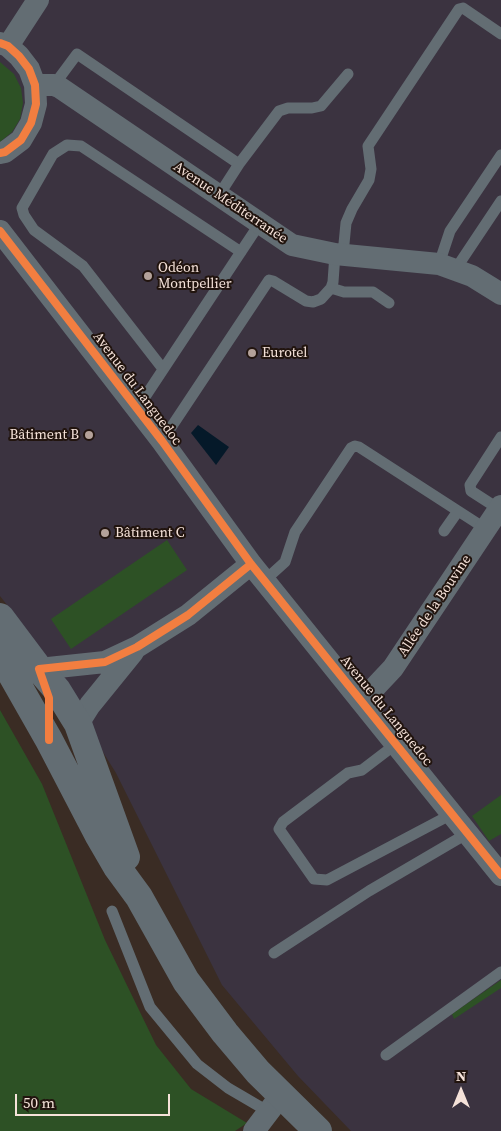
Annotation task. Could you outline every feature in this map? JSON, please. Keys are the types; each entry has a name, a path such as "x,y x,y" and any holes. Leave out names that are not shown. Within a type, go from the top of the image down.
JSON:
{"street":[{"path":"2,154 20,140 31,123 44,85 18,56 4,45 38,0"},
{"name":"Avenue Méditerranée","path":"44,85 219,195 292,245 339,254 447,267 472,276 501,294"},
{"name":"Avenue du Languedoc","path":"2,237 162,440 258,572 501,875"},
{"name":"Allée de la Bouvine","path":"362,700 393,668 500,508"},
{"path":"39,669 105,662 136,647 258,572"},
{"path":"0,618 57,690 78,724 139,897"},
{"path":"0,640 27,680 78,724"},
{"path":"78,724 90,705 136,647"},
{"path":"0,654 49,740 99,836 117,867 139,897 186,980 225,1033 253,1066 276,1103 318,1131"},
{"path":"39,669 49,698 49,740"},
{"path":"254,1131 276,1103"}],"lane":[{"path":"162,440 269,280 313,302 321,299 331,288 346,224 352,209 369,180 371,170 368,146 459,9 463,8 501,34"},
{"path":"44,85 77,54 239,164"},
{"path":"219,195 239,164 279,111 288,108 321,106 348,74"},
{"path":"163,369 82,266 34,230 24,215 22,208 53,154 67,145 81,146 241,252"},
{"path":"447,267 450,231 501,155"},
{"path":"447,267 501,201"},
{"path":"136,408 260,224"},
{"path":"331,288 344,292 373,292 389,303"},
{"path":"500,508 471,491 470,485 501,437"},
{"path":"258,572 285,562 295,532 351,448 355,446 486,529"},
{"path":"444,531 458,511"},
{"path":"396,744 362,770 348,774 283,822 279,828 314,879 327,880 452,814"},
{"path":"274,953 369,891 468,833"},
{"path":"112,911 150,1007 197,1064 228,1088 276,1103"},
{"path":"386,1055 501,972"}],"shaded area":[{"path":"0,0 501,0 501,1131 351,1131 298,1076 222,985 116,773 26,629 0,596"}],"green space":[{"path":"0,62 14,74 21,88 23,103 20,119 12,132 0,142"},
{"path":"167,540 187,570 71,649 51,619"},
{"path":"0,710 42,784 105,940 156,1045 191,1089 247,1123 235,1131 0,1131"},
{"path":"501,795 501,834 489,841 472,816"},
{"path":"501,980 501,988 454,1019 452,1014"}],"water":[{"path":"198,425 229,447 216,465 191,433"}],"cycle path":[{"path":"0,43 8,46 29,69 35,85 36,104 31,123 21,140 5,152 0,153"},
{"path":"0,231 162,441 251,564 501,875"},
{"path":"49,740 49,698 39,669 105,662 137,647 188,615 251,564"}],"place":[{"name":"Odéon Montpellier","path":"148,276"},
{"name":"Eurotel","path":"252,353"},
{"name":"Bâtiment B","path":"89,435"},
{"name":"Bâtiment C","path":"105,533"}]}
